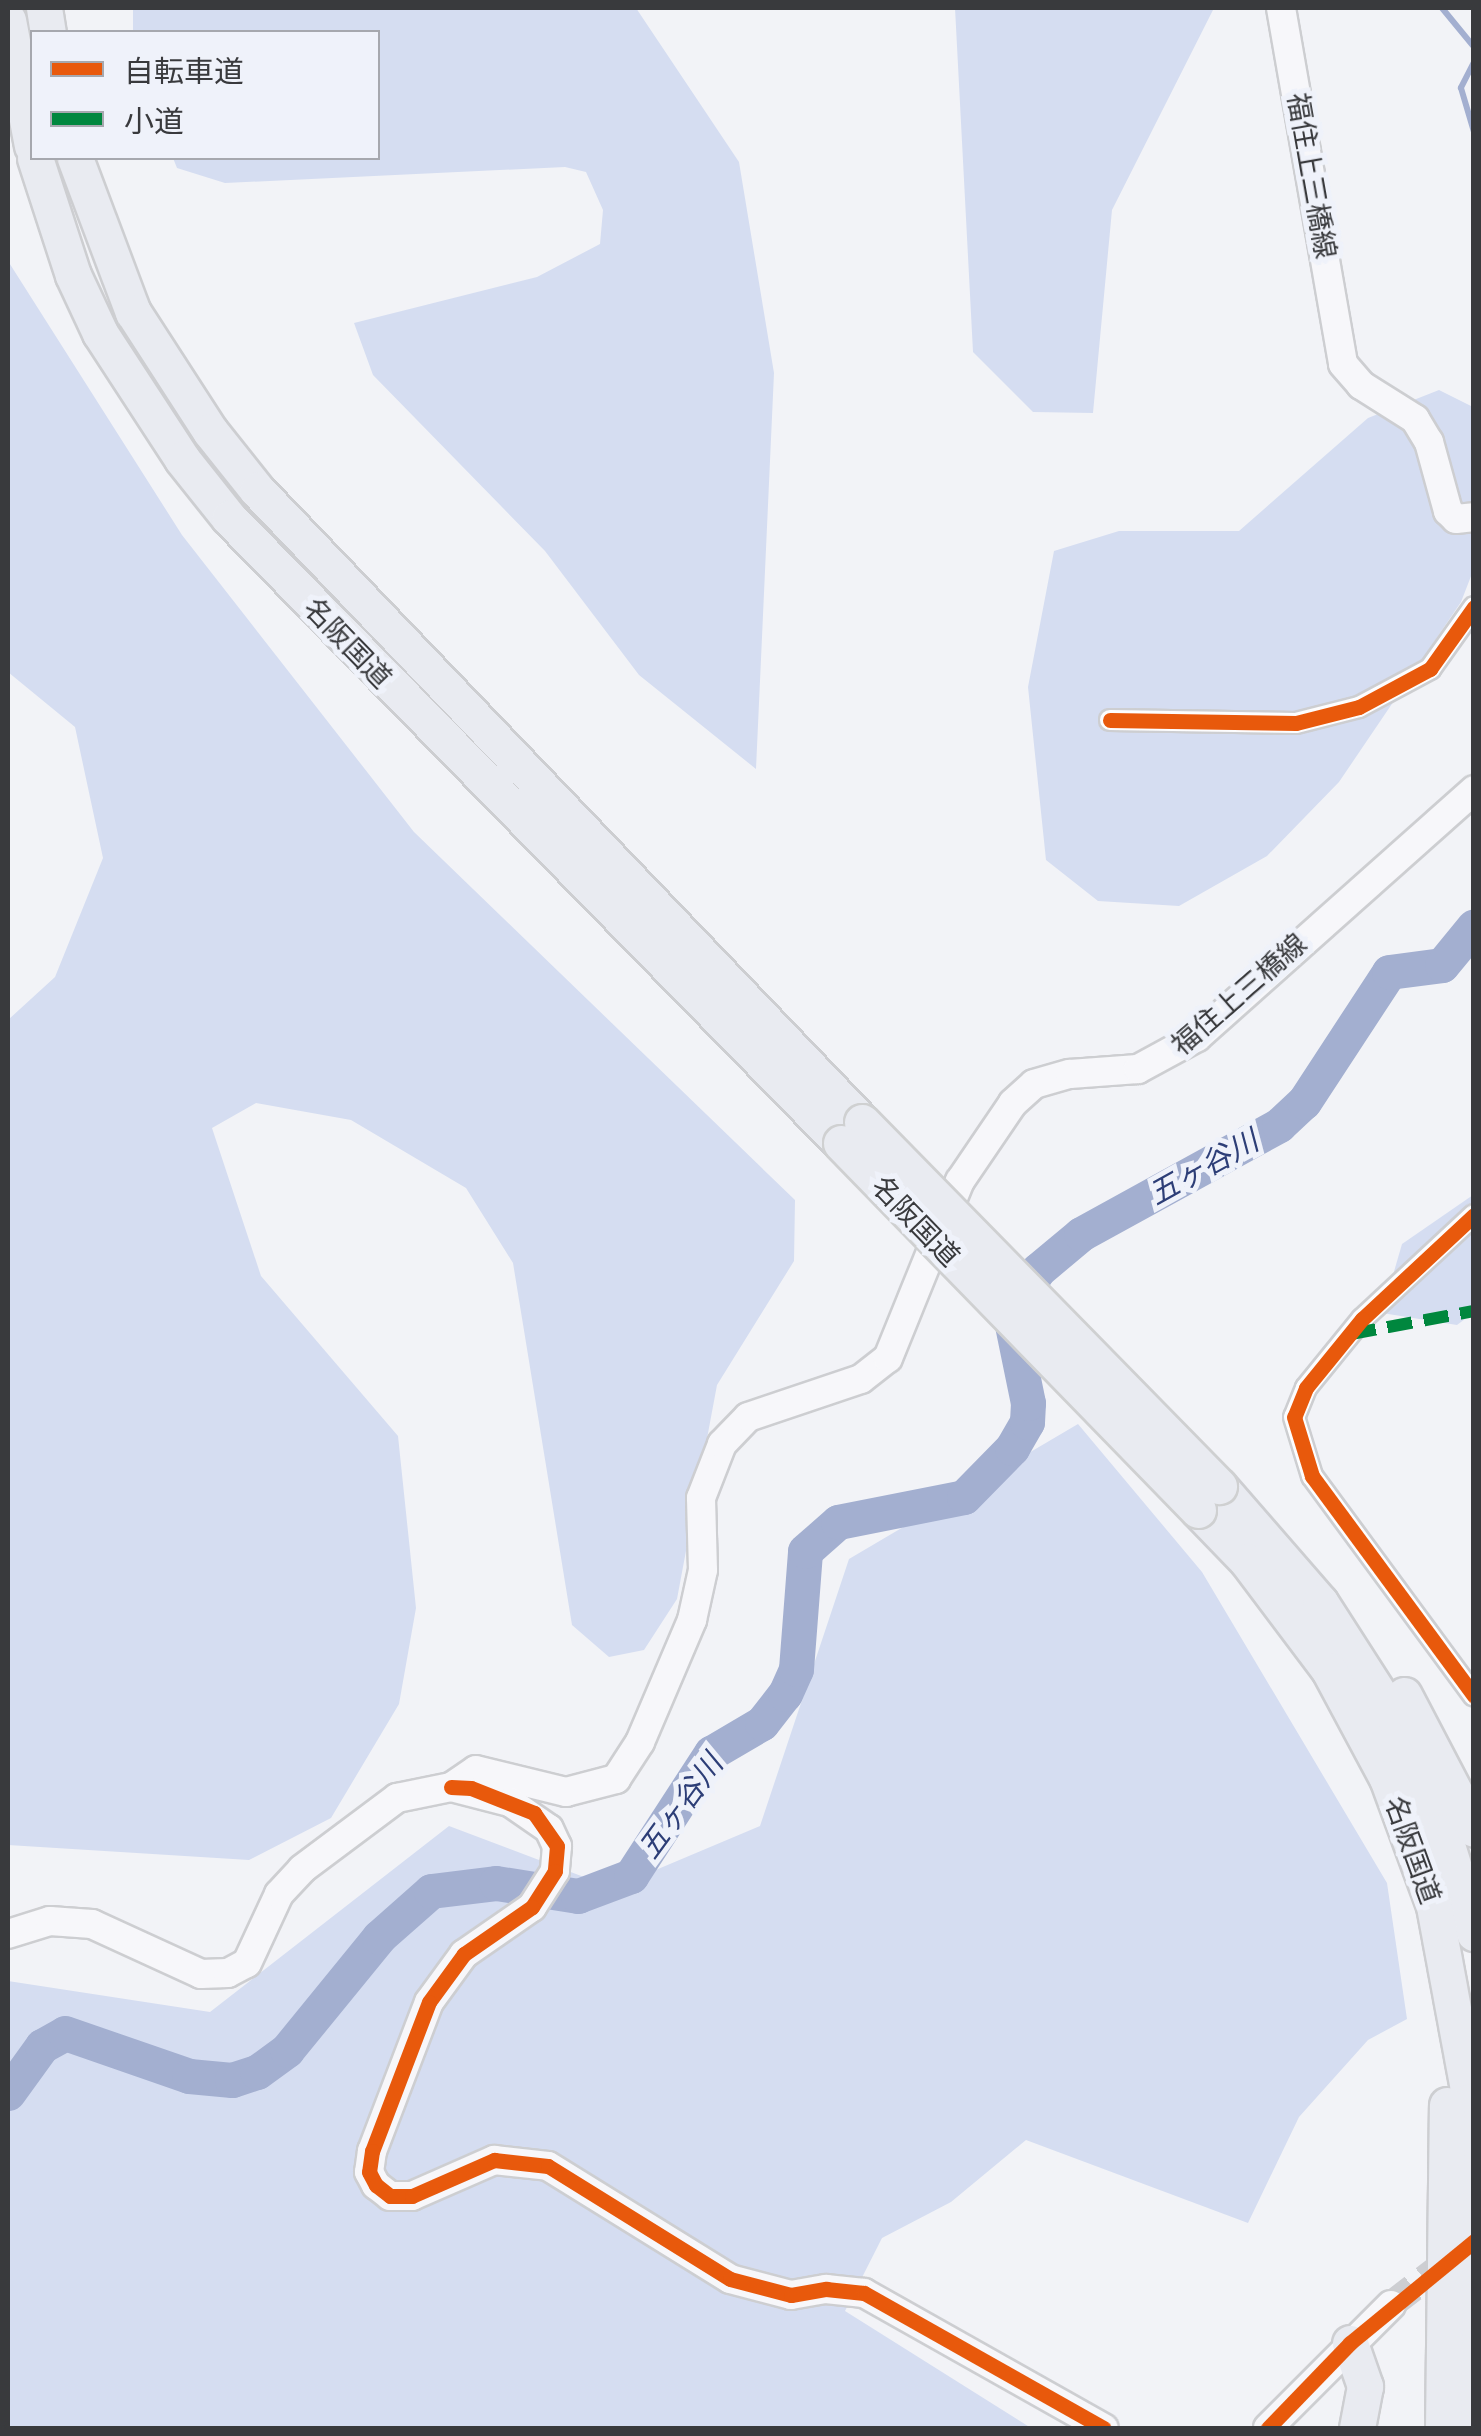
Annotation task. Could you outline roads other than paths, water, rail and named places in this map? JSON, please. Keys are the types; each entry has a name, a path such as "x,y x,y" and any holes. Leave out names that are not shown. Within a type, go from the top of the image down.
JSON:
{"highway":[{"path":"8,20 30,136"},
{"name":"名阪国道","path":"36,160 66,256 100,333 182,459 229,518 851,1133 1209,1498 1292,1618 1387,1778 1451,1970 1470,2100 1468,2428"},
{"name":"名阪国道","path":"75,160 133,312 210,431 256,490 851,1133"},
{"name":"名阪国道","path":"1209,1498 1270,1539 1320,1602 1386,1705 1443,1832 1474,1933"},
{"path":"1270,1539 1398,1688 1474,1829"},
{"path":"1292,1618 1378,1776 1434,1962 1447,2100 1442,2428"},
{"path":"1342,2428 1352,2389 1344,2348"},
{"path":"1344,2348 1365,2386 1357,2428"}],"main road":[{"name":"福住上三橋線","path":"1281,8 1342,364 1361,386 1416,419 1434,455 1448,511 1456,519 1474,517"},
{"name":"福住上三橋線","path":"8,1934 50,1921 92,1924 201,1974 228,1973 247,1963 279,1894 302,1869 397,1798 451,1787 476,1770 566,1792 616,1779 640,1742 692,1620 703,1570 701,1498 722,1444 748,1417 861,1379 888,1358 960,1182 1013,1103 1034,1084 1138,1069 1180,1048 1474,790"},
{"path":"451,1787 472,1788 534,1813 557,1846 555,1871 532,1907 464,1954 429,2002 372,2152 369,2172 376,2186 390,2196 412,2196 494,2160 548,2166 730,2279 791,2296 826,2289 864,2292 1104,2428"},
{"path":"1268,2428 1344,2348 1392,2305"}],"street":[{"path":"1110,720 1296,723 1359,707 1430,669 1474,608"},
{"path":"1474,1216 1362,1319 1306,1388 1294,1417 1312,1476 1474,1696"}],"waterway":[{"path":"1442,8 1474,47"},
{"path":"1474,62 1461,88 1474,132"},
{"name":"五ヶ谷川","path":"8,2093 42,2046 65,2033 189,2076 232,2080 257,2072 287,2050 379,1937 431,1891 496,1883 578,1896 631,1876 711,1753 762,1723 785,1694 796,1669 805,1551 838,1522 964,1497 1012,1448 1027,1422 1028,1403 1010,1315 1038,1270 1081,1234 1279,1125 1304,1102 1389,972 1442,965 1474,926"}],"tunnel":[{"path":"1391,2305 1457,2254"}]}
